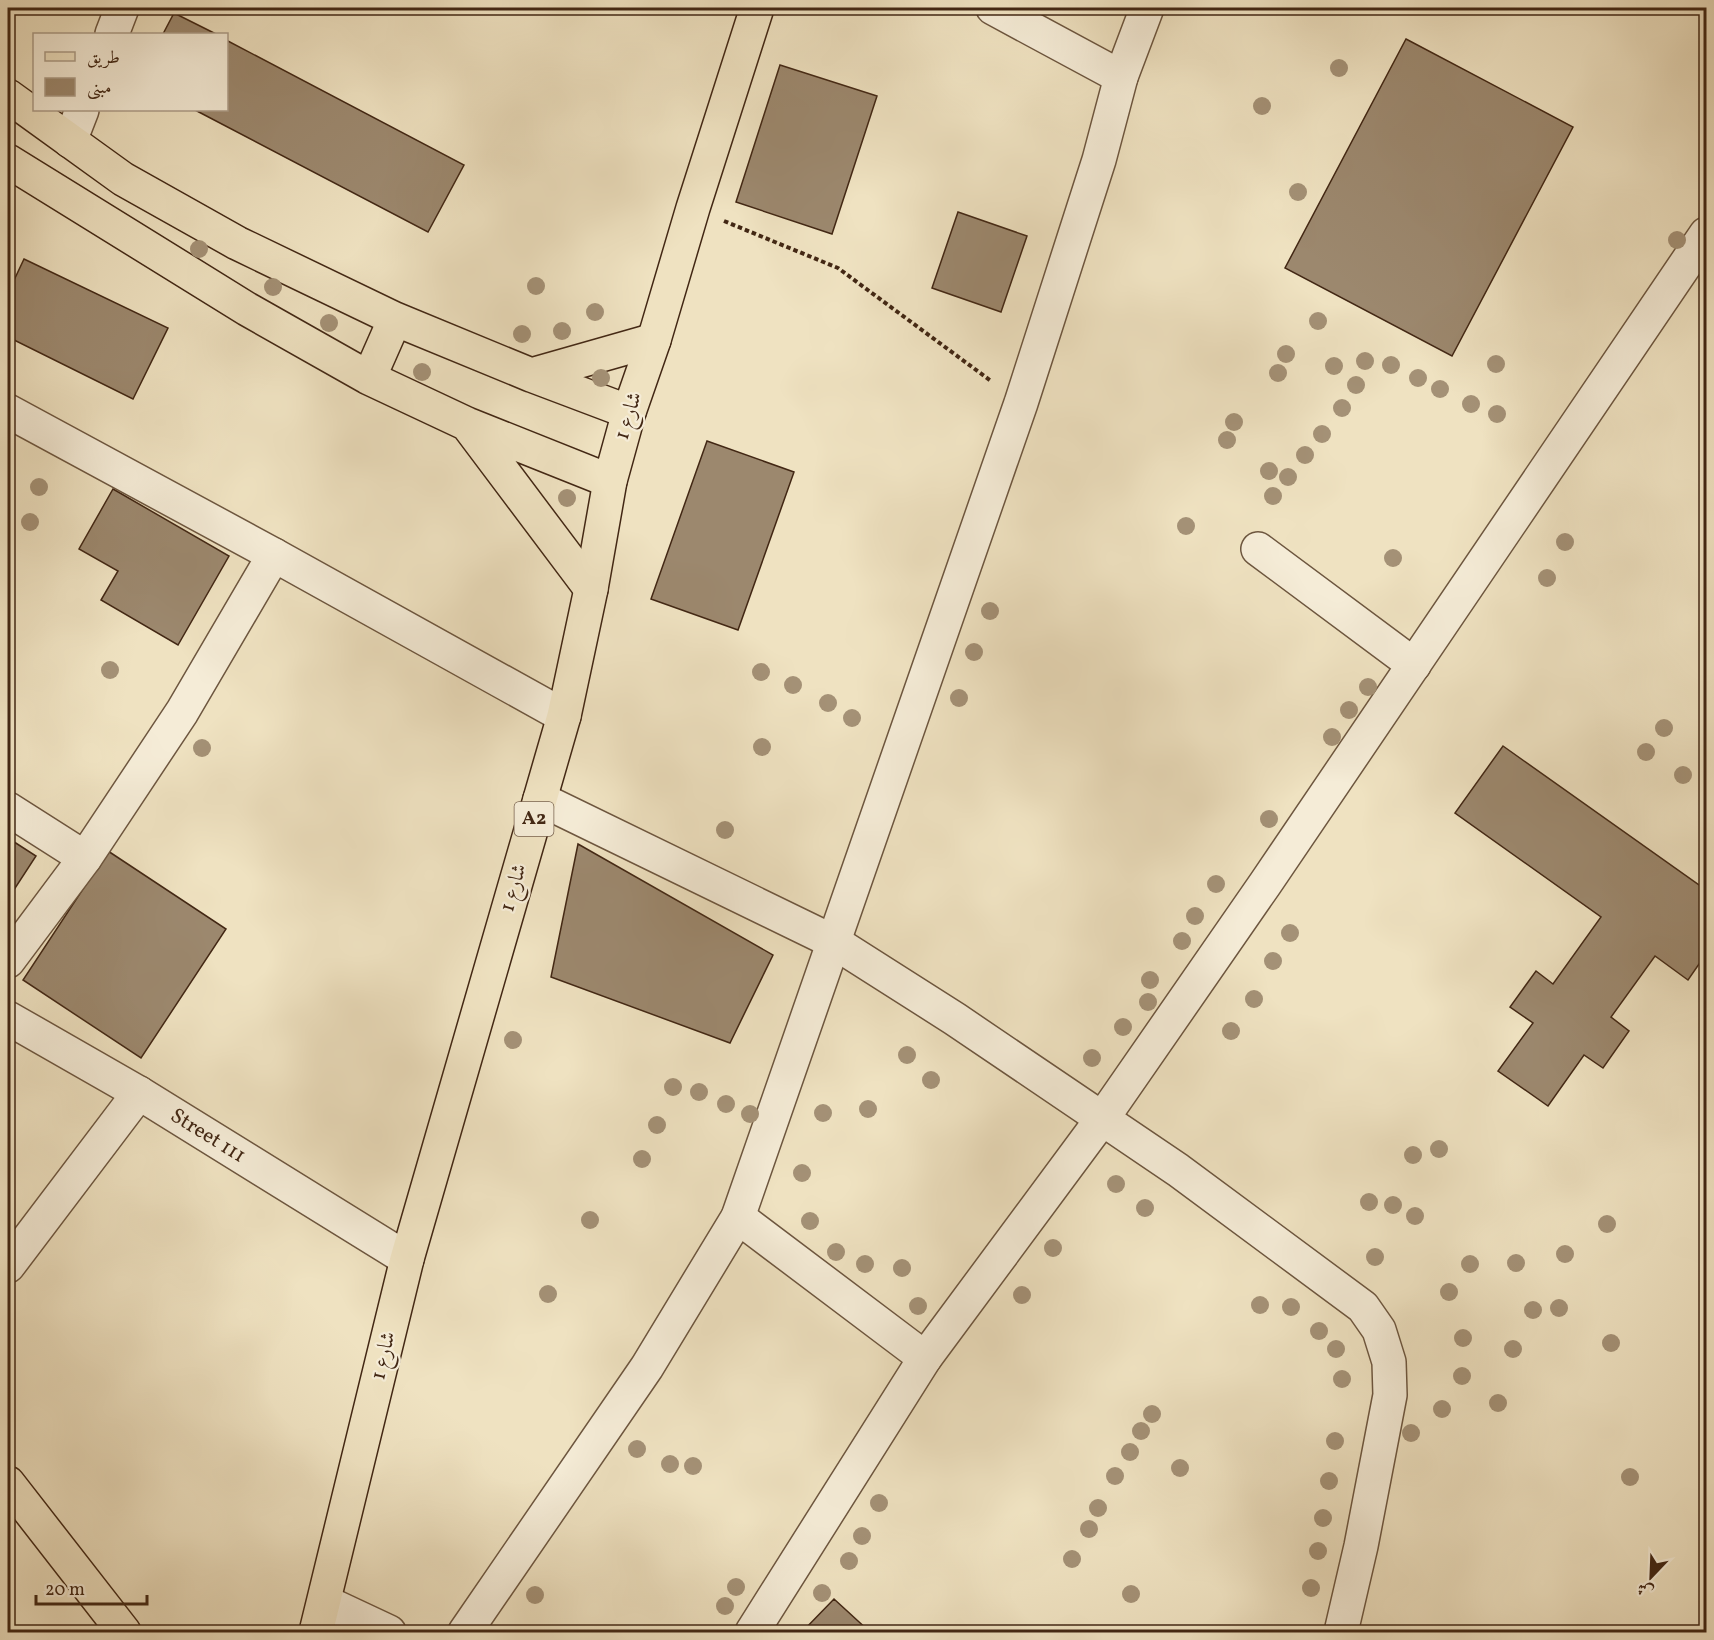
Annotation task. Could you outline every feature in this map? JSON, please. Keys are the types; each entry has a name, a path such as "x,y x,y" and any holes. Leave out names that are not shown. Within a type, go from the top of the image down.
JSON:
{"main road":[{"name":"شارع 1","path":"320,1617 407,1258 564,716 591,589 610,481 629,411 654,340 693,208 757,8"},
{"path":"8,96 123,179 237,243 395,319 531,375 629,411"},
{"path":"12,161 247,309 369,378 467,424 610,481"},
{"path":"369,378 395,319"},
{"path":"531,375 654,340"},
{"path":"467,424 591,589"},
{"path":"8,1483 124,1632"}],"street":[{"path":"112,33 122,8"},
{"path":"993,8 1121,77"},
{"path":"465,1632 647,1367 738,1217 1021,403 1099,160 1121,77 1147,8"},
{"path":"70,141 82,111"},
{"path":"753,1632 925,1358 1102,1119 1707,234"},
{"path":"8,411 564,716"},
{"path":"1258,549 1414,665"},
{"path":"8,962 85,858 182,712 274,555"},
{"path":"540,799 834,942 955,1019 1178,1170 1363,1307 1379,1330 1389,1362 1390,1395 1361,1546 1341,1632"},
{"path":"8,809 85,858"},
{"name":"Street 111","path":"8,1018 139,1093 407,1258"},
{"path":"8,1266 139,1093"},
{"path":"738,1217 925,1358"},
{"path":"320,1617 389,1632"}],"path":[{"path":"693,208 838,268 1021,403"}],"building":[{"path":"174,13 214,33 164,33"},
{"path":"1406,39 1573,127 1452,356 1285,268"},
{"path":"228,41 464,165 428,232 197,111 228,111"},
{"path":"780,65 877,96 832,234 736,202"},
{"path":"958,212 1027,236 1001,312 932,288"},
{"path":"24,259 168,328 133,399 8,337 8,293"},
{"path":"707,441 794,472 738,630 651,599"},
{"path":"113,489 229,556 178,645 101,600 118,571 79,549"},
{"path":"1503,746 1706,890 1706,954 1688,980 1655,956 1611,1017 1629,1031 1603,1068 1584,1055 1548,1106 1498,1071 1533,1023 1510,1007 1536,971 1553,984 1601,917 1455,813"},
{"path":"8,838 36,856 8,899"},
{"path":"578,844 773,955 730,1043 551,977"},
{"path":"108,851 226,929 141,1058 23,980"},
{"path":"834,1599 870,1632 802,1632"}]}
